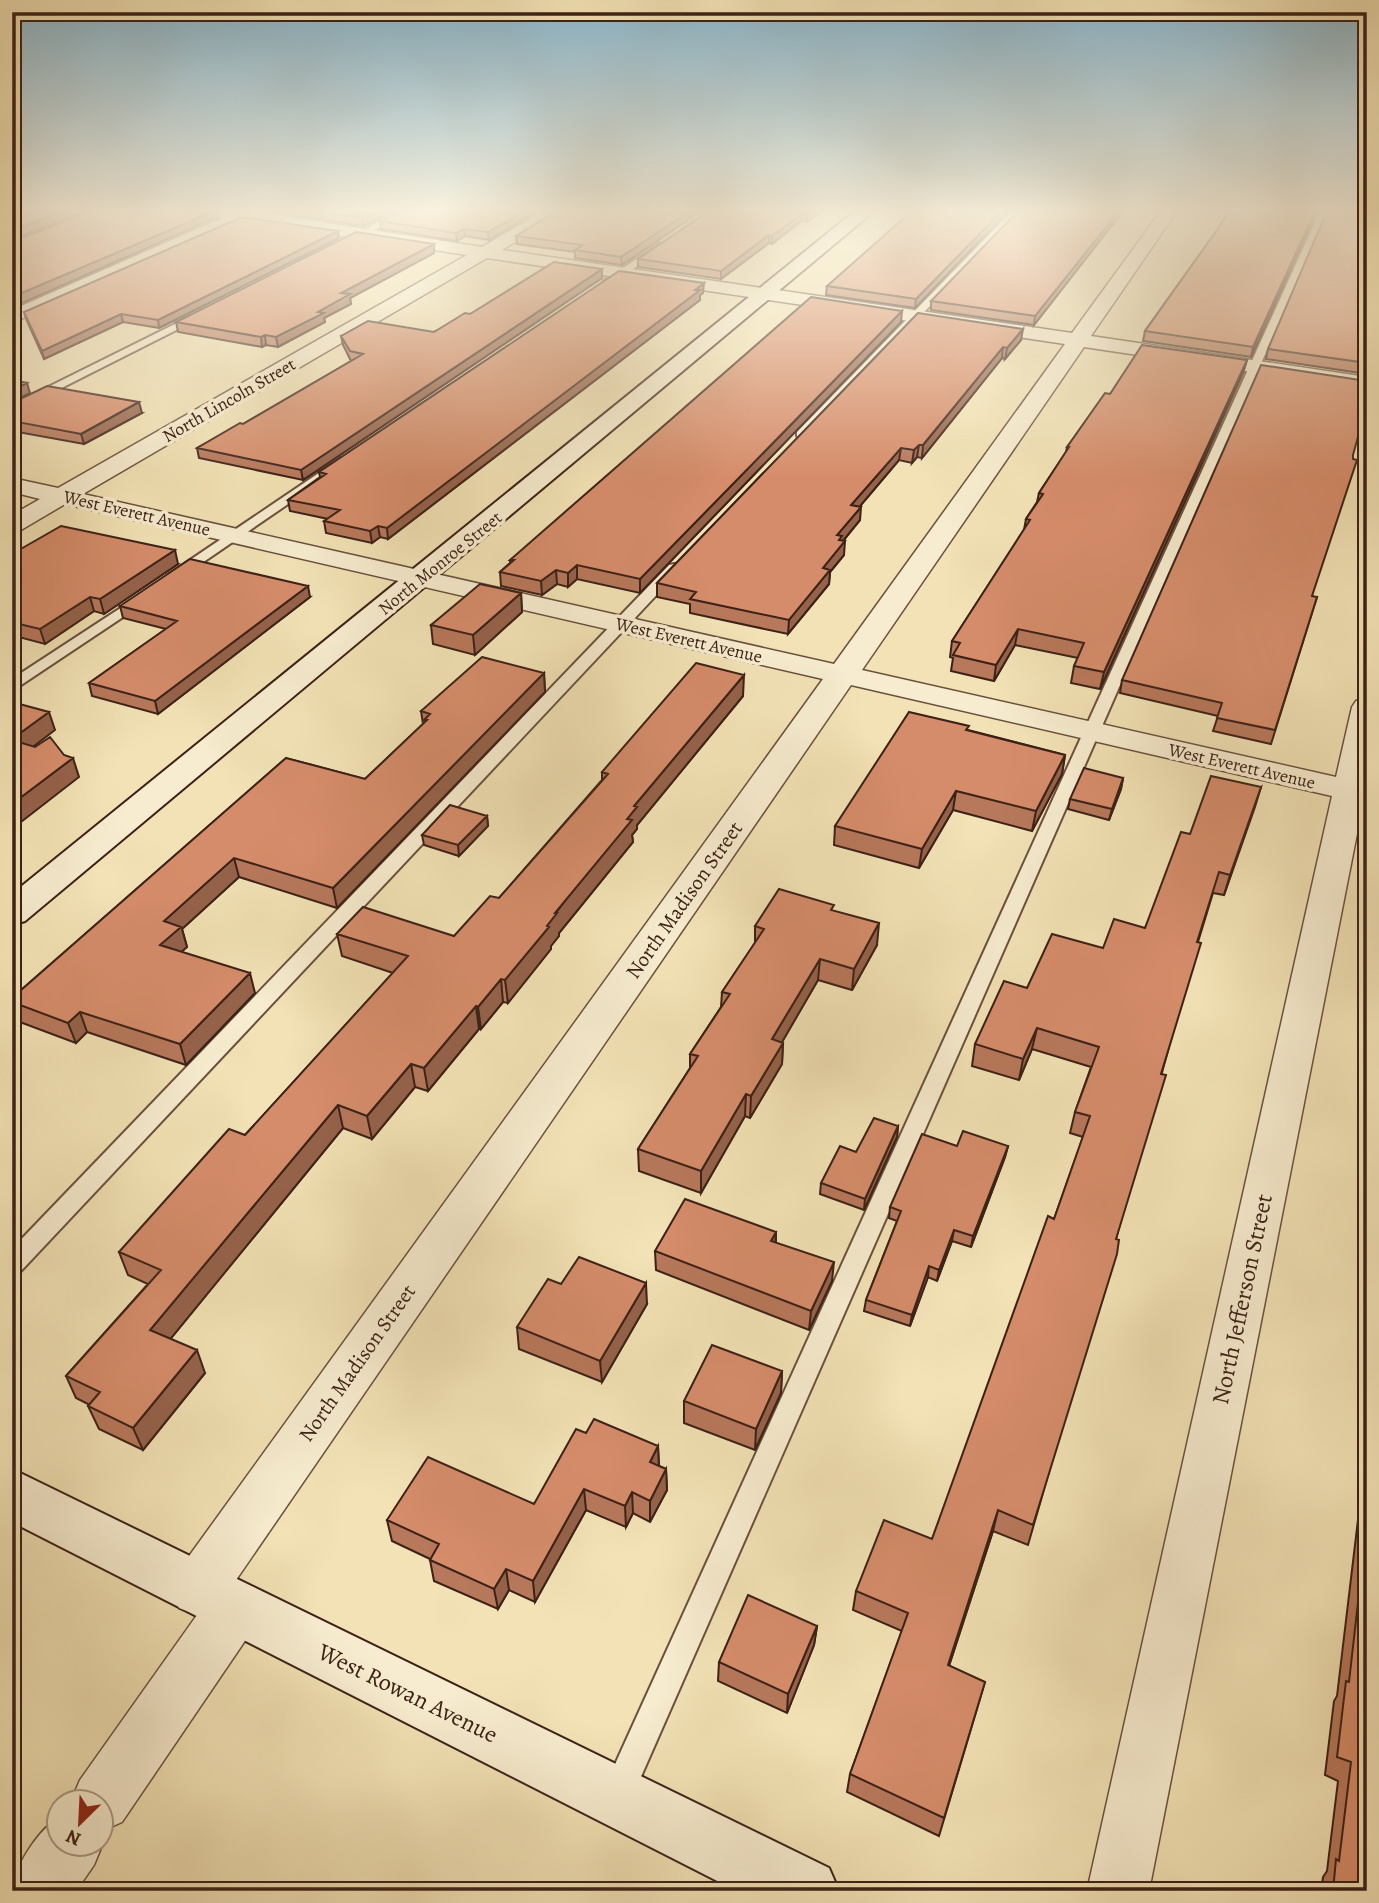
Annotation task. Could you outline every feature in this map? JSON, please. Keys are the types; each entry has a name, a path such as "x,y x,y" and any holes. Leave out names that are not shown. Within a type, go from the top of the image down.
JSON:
{"main road":[{"name":"North Monroe Street","path":"12,913 759,300"},
{"name":"West Rowan Avenue","path":"12,1494 806,1891"}],"street":[{"path":"12,317 51,300"},
{"name":"North Lincoln Street","path":"12,526 402,300"},
{"path":"813,300 1367,383"},
{"name":"North Madison Street","path":"109,1787 217,1598 842,676 1106,300"},
{"name":"West Everett Avenue","path":"12,485 1358,792"},
{"name":"North Jefferson Street","path":"1118,1891 1358,792 1367,707"},
{"path":"39,1891 62,1857"}],"lane":[{"path":"791,445 930,300"},
{"path":"617,1797 1284,300"},
{"path":"12,410 211,310"},
{"path":"12,686 348,458"},
{"path":"12,1265 686,555"}],"building":[{"path":"52,300 199,300 158,320 121,314 42,351 24,312"},
{"path":"220,300 340,300 318,312 324,313 276,337 261,337 176,322"},
{"path":"493,300 556,300 301,470 197,448 363,354 350,351 341,336 368,321 434,332 465,313 470,314"},
{"path":"576,300 687,300 387,528 378,526 370,531 324,521 340,510 288,500 326,474 319,472"},
{"path":"808,300 829,300 902,311 640,579 577,565 568,573 556,570 541,581 500,572 514,560 510,560"},
{"path":"932,300 1048,300 1035,316"},
{"path":"1167,300 1275,300 1253,347 1145,331"},
{"path":"1289,300 1367,300 1367,363 1268,349"},
{"path":"918,313 1023,329 1007,348 1003,347 923,445 914,450 901,448 851,505 861,507 837,535 842,536 839,540 845,541 823,568 830,570 789,620 690,599 696,592 657,583"},
{"path":"1142,345 1247,360 1104,672 1074,666 1084,643 1018,629 996,665 953,655 960,643 952,641 1030,520 1026,519 1043,494 1039,493 1067,447 1105,393 1110,394"},
{"path":"1261,365 1367,381 1367,404 1353,455 1353,459 1357,460 1312,596 1317,597 1275,730 1217,718 1222,703 1122,680"},
{"path":"12,380 27,383 12,390"},
{"path":"47,386 139,402 81,434 12,421 12,403"},
{"path":"61,526 175,550 100,599 90,597 40,629 12,624 12,554"},
{"path":"190,559 308,586 155,701 89,683 177,621 120,606"},
{"path":"480,584 521,593 473,635 431,625"},
{"path":"482,657 544,673 333,888 234,858 164,921 181,927 160,945 250,973 180,1044 80,1012 68,1023 12,1002 12,998 286,758 365,779 427,720 424,720 430,714 421,711"},
{"path":"696,663 744,675 634,806 637,807 627,819 632,820 555,913 547,926 549,927 505,980 501,979 478,1007 476,1006 424,1068 411,1064 367,1116 338,1105 150,1330 197,1350 133,1428 88,1406 100,1392 66,1376 161,1270 119,1252 229,1129 245,1135 408,956 337,934 363,907 454,936 490,896 499,898 608,774 602,772"},
{"path":"12,702 49,712 12,739"},
{"path":"909,712 969,726 966,730 1065,755 1036,811 956,791 922,849 835,826"},
{"path":"50,737 64,755 73,758 12,804 12,740 35,747"},
{"path":"1084,768 1123,778 1112,809 1070,799"},
{"path":"1211,776 1261,787 1230,875 1219,872 1197,942 1201,943 1161,1074 1166,1075 1116,1239 1119,1240 1117,1254 1033,1525 998,1510 948,1665 985,1682 944,1818 850,1774 908,1613 856,1591 884,1520 932,1539 1048,1216 1054,1219 1090,1116 1075,1112 1099,1047 1037,1028 1023,1059 975,1044 1004,981 1027,988 1052,934 1103,948 1114,919 1145,928 1181,832 1190,834"},
{"path":"450,805 487,816 458,845 422,835"},
{"path":"779,889 834,905 831,910 879,923 854,969 820,959 772,1039 783,1043 751,1096 746,1094 701,1171 638,1149 698,1056 690,1054 730,994 722,992 764,929 755,926"},
{"path":"874,1118 898,1126 865,1199 821,1183 840,1146 856,1152"},
{"path":"963,1131 1008,1146 973,1236 954,1230 939,1270 929,1266 912,1315 866,1300 901,1211 890,1207 922,1134 957,1146"},
{"path":"685,1199 776,1232 771,1241 834,1262 811,1311 655,1251"},
{"path":"579,1257 646,1283 600,1361 517,1327 548,1279 561,1284"},
{"path":"712,1345 782,1371 756,1429 684,1401"},
{"path":"594,1419 658,1446 650,1462 666,1469 650,1501 632,1492 625,1506 584,1489 533,1581 506,1569 494,1589 430,1560 439,1544 387,1520 428,1457 534,1504 576,1429 586,1433"},
{"path":"1367,1523 1367,1891 1333,1891 1351,1762 1337,1757 1346,1681 1349,1682"},
{"path":"748,1595 817,1626 788,1694 719,1662"}]}
